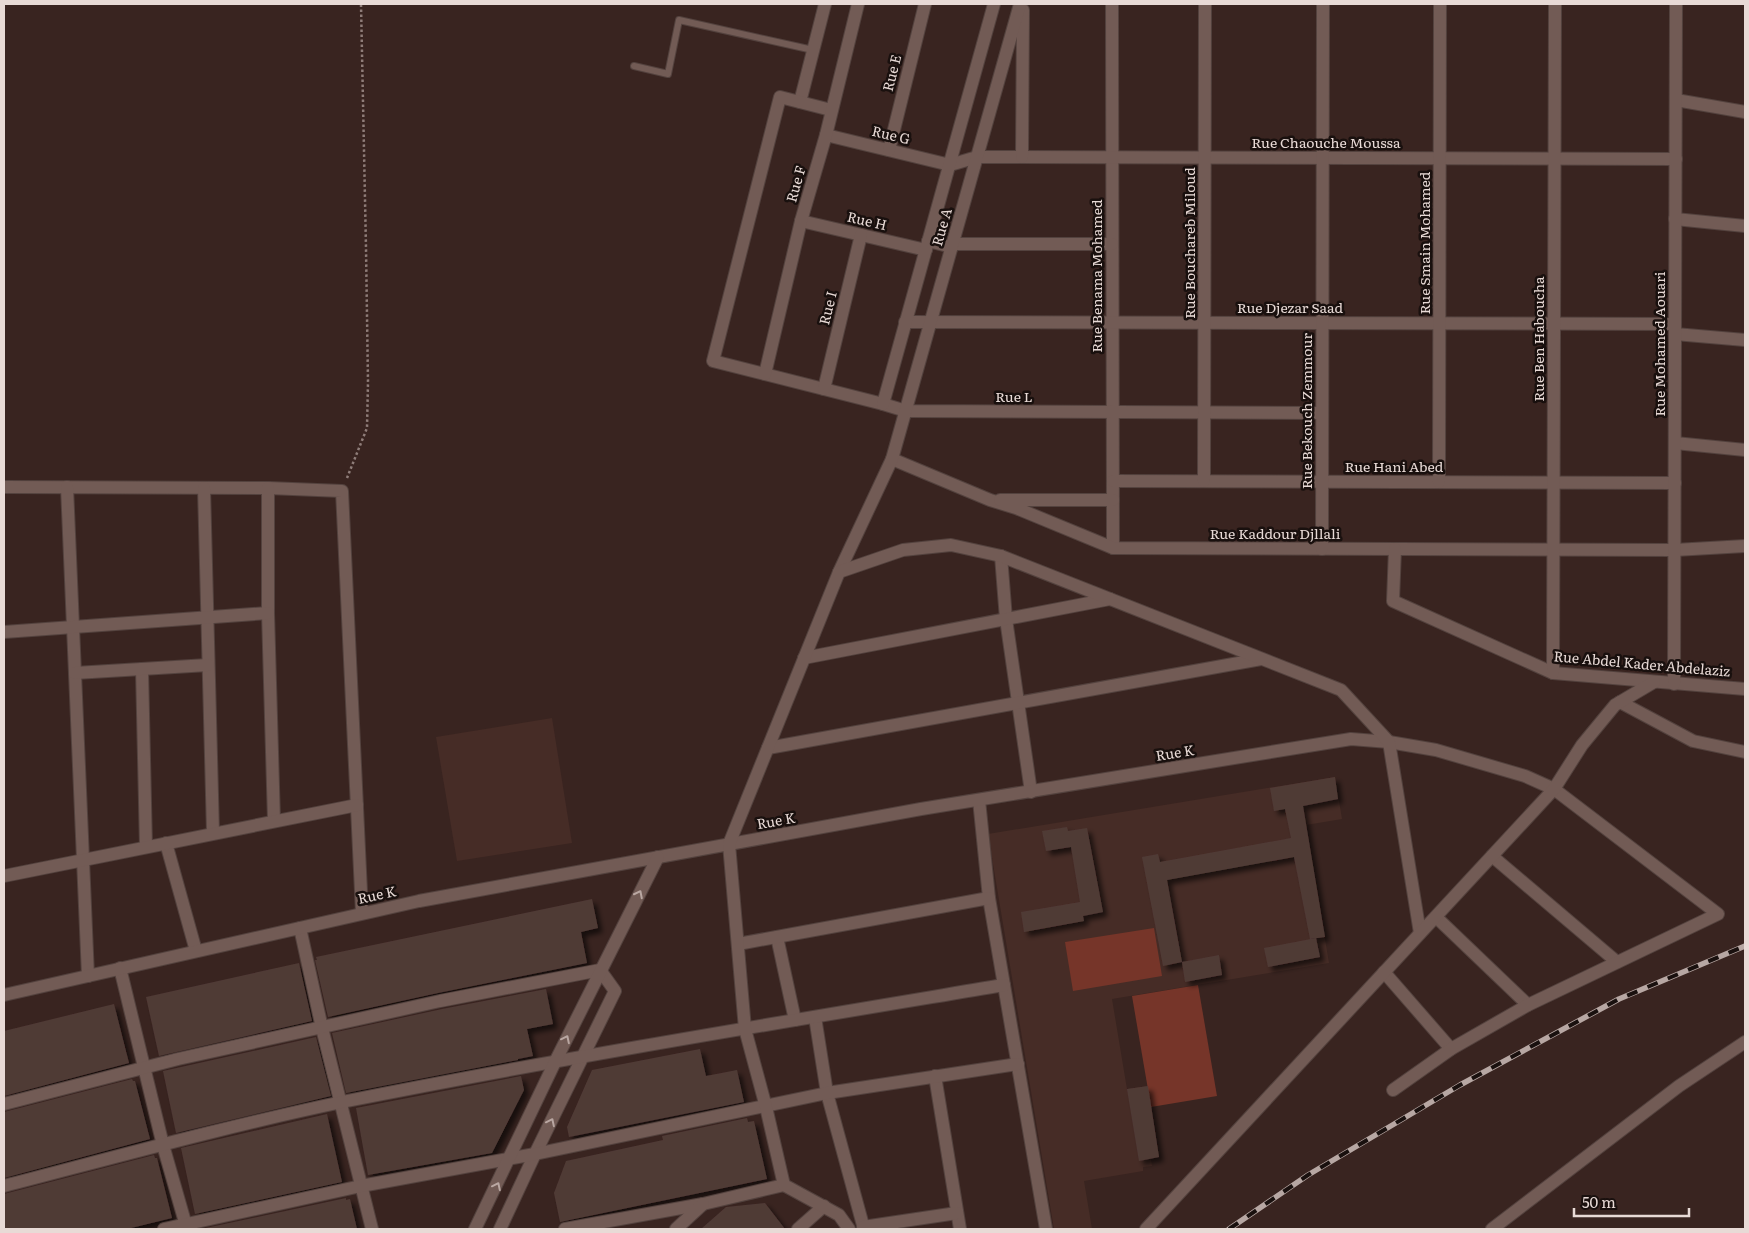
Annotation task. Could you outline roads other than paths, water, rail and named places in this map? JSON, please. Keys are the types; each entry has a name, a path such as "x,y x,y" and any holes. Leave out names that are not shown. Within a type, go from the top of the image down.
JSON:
{"street":[{"path":"825,4 800,102 831,110"},
{"name":"Rue F","path":"765,374 801,221 826,135 858,4"},
{"name":"Rue E","path":"889,150 925,4"},
{"path":"883,404 994,4"},
{"path":"1022,4 1022,157"},
{"name":"Rue A","path":"729,844 839,572 892,459 1022,4"},
{"name":"Rue Benama Mohamed","path":"1112,4 1113,548"},
{"name":"Rue Bouchareb Miloud","path":"1204,482 1205,4"},
{"name":"Rue Bekouch Zemmour","path":"1322,549 1323,4"},
{"name":"Rue Smain Mohamed","path":"1439,482 1440,4"},
{"name":"Rue Ben Haboucha","path":"1554,673 1555,4"},
{"name":"Rue Mohamed Aouari","path":"1674,684 1676,4"},
{"name":"Rue L","path":"800,102 780,97 712,361 906,411 1322,413"},
{"path":"1676,100 1745,112"},
{"name":"Rue G","path":"826,135 950,164"},
{"name":"Rue Chaouche Moussa","path":"950,164 977,157 1676,159"},
{"path":"1676,219 1745,226"},
{"name":"Rue H","path":"801,221 861,235 927,246 1112,244"},
{"name":"Rue I","path":"824,389 861,235"},
{"name":"Rue Djezar Saad","path":"905,322 1554,323 1675,329 1745,340"},
{"path":"1675,443 1745,450"},
{"name":"Rue Kaddour Djllali","path":"892,459 1113,548 1675,550 1745,546"},
{"name":"Rue Hani Abed","path":"1113,481 1675,483"},
{"path":"4,487 268,488 342,491 362,913"},
{"path":"67,487 88,976"},
{"path":"204,488 213,834"},
{"path":"268,488 268,613 274,821"},
{"path":"990,500 1113,500"},
{"path":"839,572 903,550 951,545 1001,556 1341,690 1388,742 1420,933"},
{"name":"Rue Abdel Kader Abdelaziz","path":"1395,549 1393,601 1554,673 1745,689"},
{"path":"1001,556 1006,619 1031,792"},
{"path":"804,658 1110,599"},
{"path":"4,632 268,613"},
{"path":"768,748 1261,659"},
{"path":"75,673 208,666"},
{"path":"142,669 146,847"},
{"path":"1146,1229 1554,789 1582,744 1615,705 1654,682"},
{"path":"1620,702 1693,741 1745,752"},
{"name":"Rue K","path":"4,994 362,913 921,809 1351,739 1388,742 1436,750 1525,776 1554,789 1718,914 1617,962"},
{"path":"979,800 989,898 1046,1229"},
{"path":"4,876 357,806"},
{"path":"166,843 196,951"},
{"path":"729,844 745,1029 784,1185"},
{"path":"1393,1090 1451,1049 1528,1005 1617,962 1492,856"},
{"path":"475,1229 600,970 658,857"},
{"path":"738,944 989,898"},
{"path":"1436,916 1528,1005"},
{"path":"300,928 322,1028 372,1229"},
{"path":"777,937 795,1020"},
{"path":"120,968 162,1144 186,1227"},
{"path":"4,1104 143,1068 440,1001 600,970"},
{"path":"500,1229 615,991 600,970"},
{"path":"1384,972 1451,1049"},
{"path":"4,1186 162,1144 341,1103 582,1057 1004,985"},
{"path":"815,1017 827,1093 863,1228 957,1213"},
{"path":"1492,1229 1679,1086 1745,1042"},
{"path":"164,1229 186,1227 361,1186 535,1154 827,1093 1018,1064"},
{"path":"935,1076 960,1229"},
{"path":"565,1229 703,1204 784,1185 839,1215 848,1229"},
{"path":"676,1229 703,1204"},
{"path":"798,1229 824,1206"}],"lane":[{"path":"634,66 668,74 679,20 813,50"}],"railway":[{"path":"1229,1229 1308,1175 1460,1085 1619,999 1745,946"}]}
